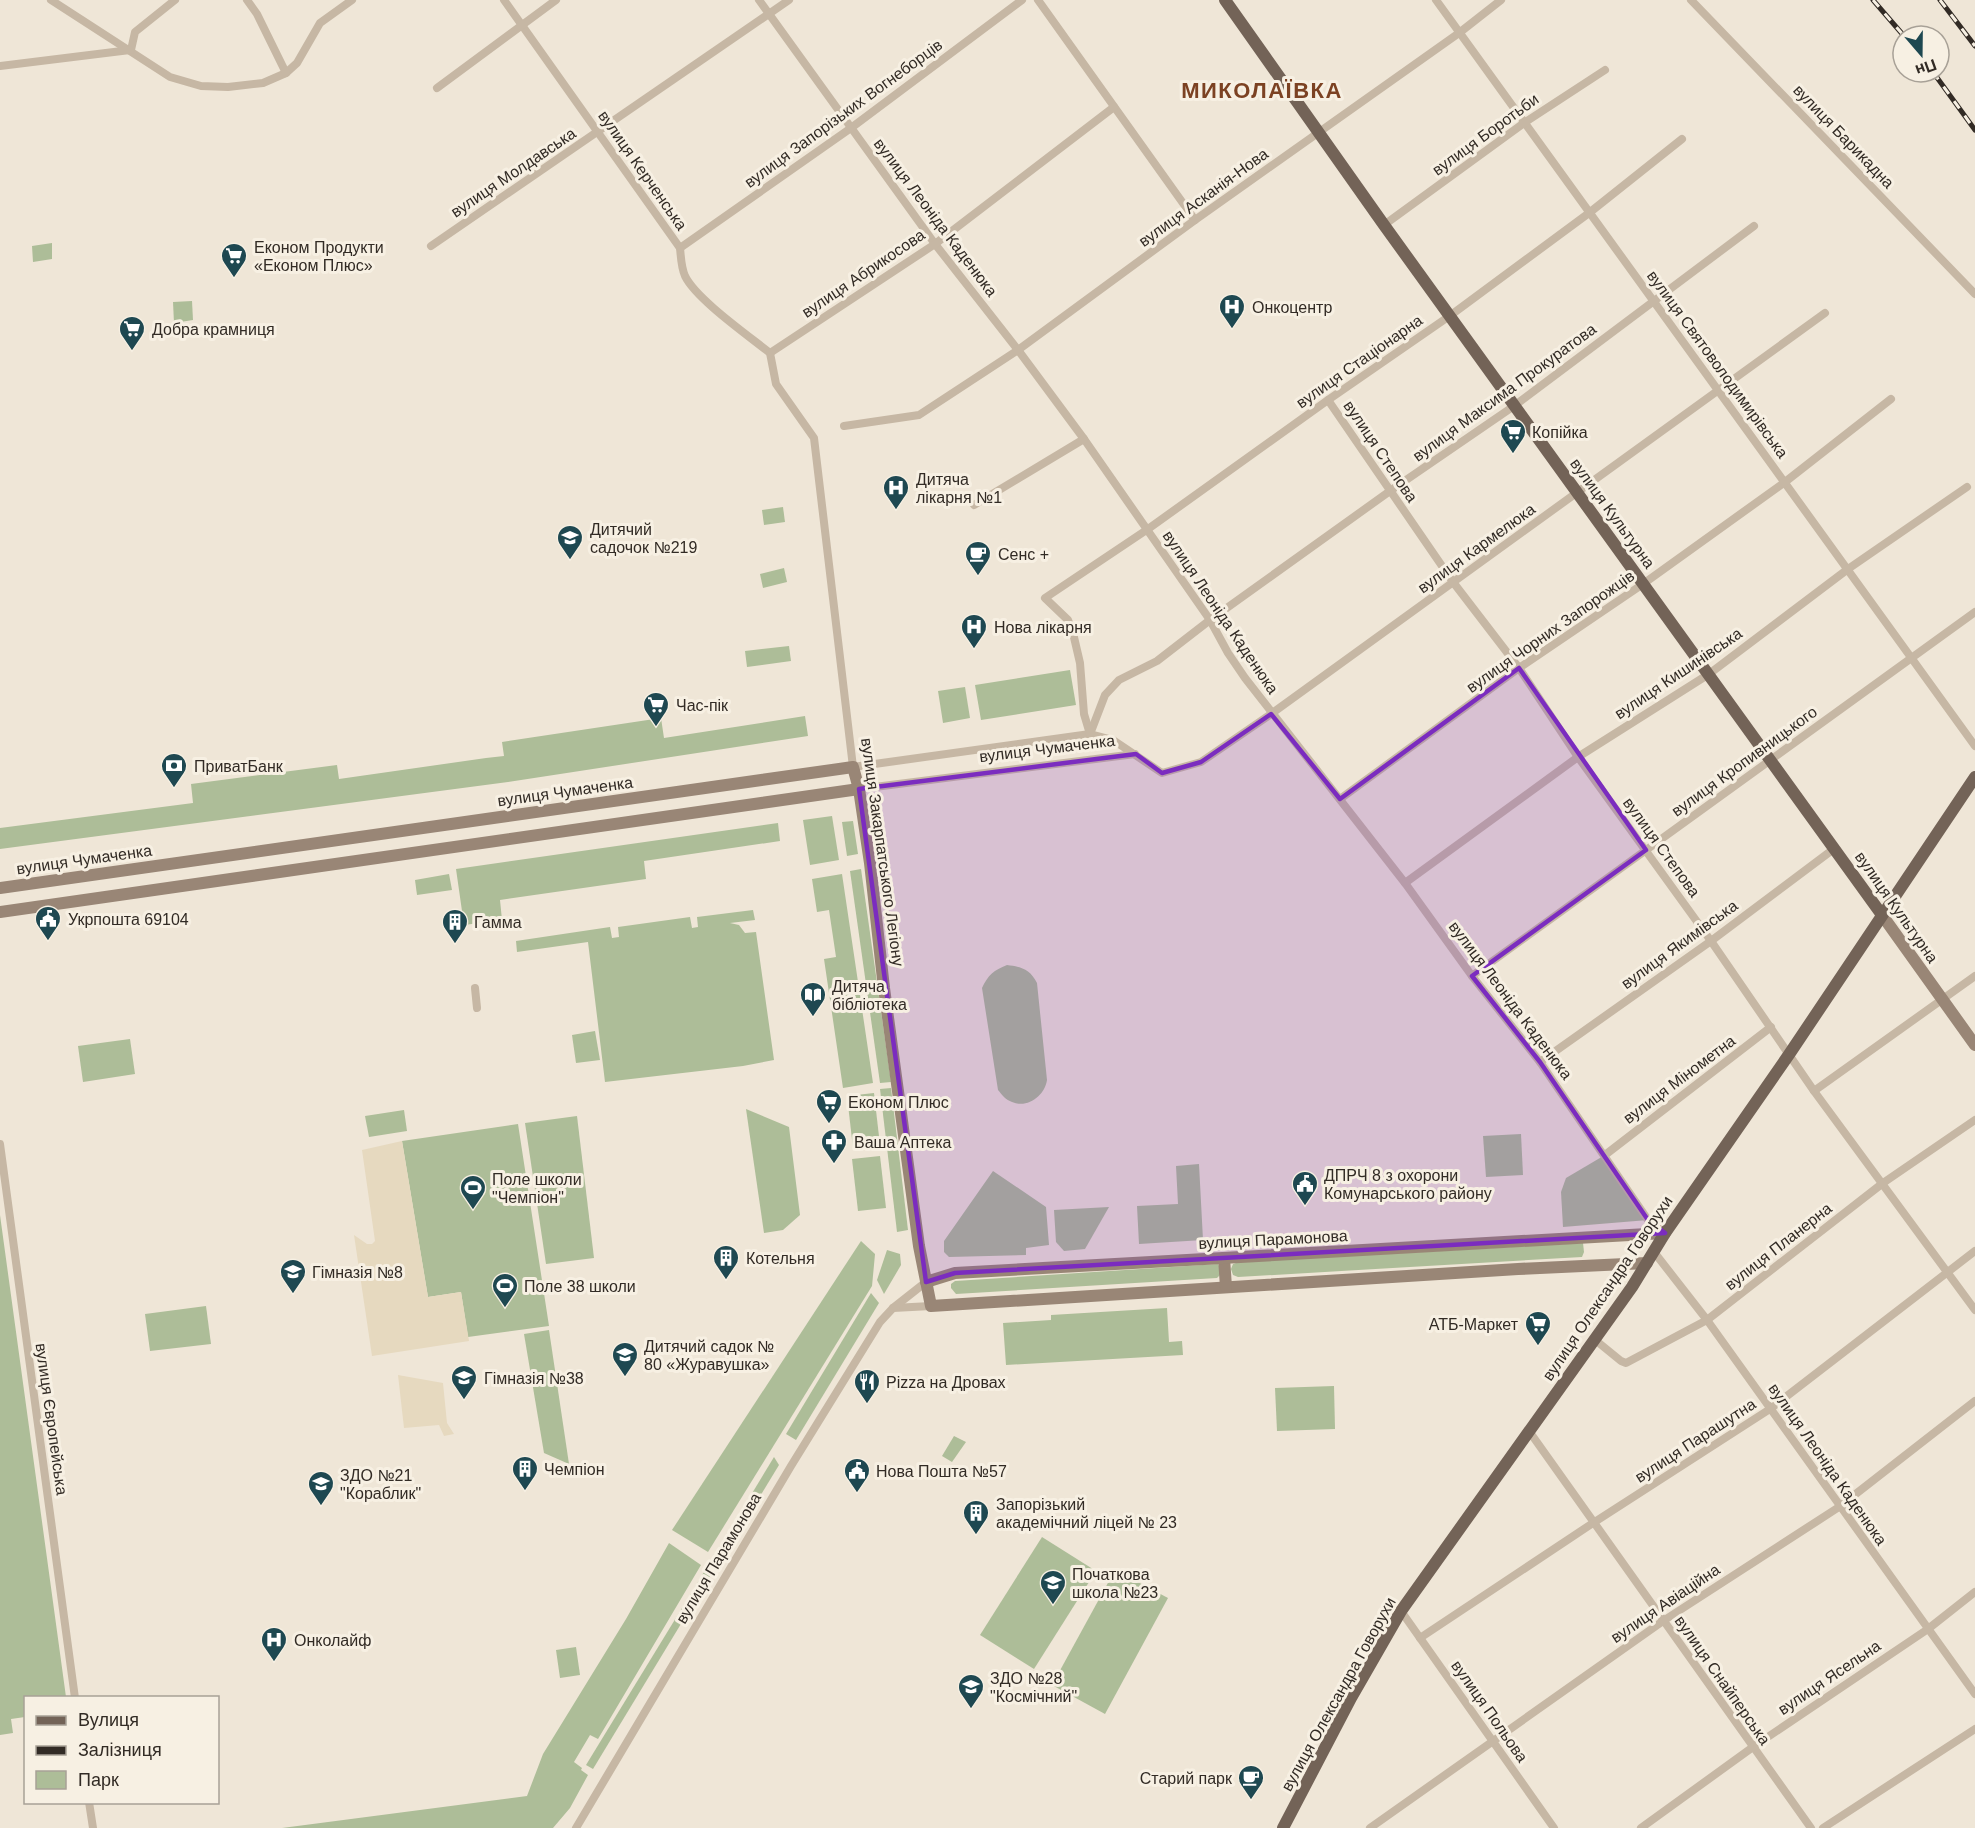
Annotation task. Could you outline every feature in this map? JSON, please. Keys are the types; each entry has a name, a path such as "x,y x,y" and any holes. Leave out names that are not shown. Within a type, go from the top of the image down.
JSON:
{"main road":[{"name":"вулиця Культурна","path":"1225,0 1384,225 1882,915"},
{"name":"вулиця Олександра Говорухи","path":"1283,1828 1351,1698 1401,1611 1647,1263 1665,1233 1790,1053 1975,777"}],"street":[{"path":"51,0 170,77 201,86 228,87 263,83 286,73 297,63 320,23 352,0"},
{"path":"131,50 135,32 175,0"},
{"path":"247,0 257,14 286,73"},
{"name":"вулиця Керченська","path":"504,0 680,248 684,274 689,284 715,309 770,353"},
{"path":"437,88 556,0"},
{"name":"вулиця Леоніда Каденюка","path":"759,0 935,244 1084,439 1210,620 1228,654 1271,714 1405,883 1472,976 1540,1062 1648,1220 1665,1233"},
{"name":"вулиця Молдавська","path":"432,246 789,0"},
{"name":"вулиця Запорізьких Вогнеборців","path":"680,248 851,128 1022,0"},
{"path":"1038,0 1195,220"},
{"name":"вулиця Святоволодимирівська","path":"1436,0 1975,746"},
{"name":"вулиця Асканія-Нова","path":"844,426 919,415 1018,350 1195,220 1459,33 1501,0"},
{"name":"вулиця Барикадна","path":"1691,0 1975,294"},
{"path":"0,66 131,50"},
{"name":"вулиця Боротьби","path":"1384,225 1524,123 1605,70"},
{"name":"вулиця Абрикосова","path":"770,353 935,244 1114,107"},
{"name":"вулиця Стаціонарна","path":"1090,734 1084,714 1080,663 1073,633 1068,620 1045,598 1148,529 1451,315 1589,213 1682,139"},
{"name":"вулиця Максима Прокуратова","path":"1090,734 1105,695 1112,685 1157,661 1210,620 1515,406 1754,226"},
{"name":"вулиця Кармелюка","path":"1136,754 1162,772 1201,762 1271,714 1825,313"},
{"name":"вулиця Закарпатського Легіону","path":"770,353 776,384 814,438 853,767 859,789 919,1246 931,1306"},
{"name":"вулиця Чорних Запорожців","path":"1340,799 1519,668 1643,584 1785,482 1891,399"},
{"name":"вулиця Степова","path":"1328,400 1390,492 1519,668 1578,757 1772,1027 1814,1090 1975,1310"},
{"path":"975,505 1084,439"},
{"name":"вулиця Кишинівська","path":"1405,883 1578,757 1709,675 1848,569 1967,487"},
{"name":"вулиця Кропивницького","path":"1472,976 1975,612"},
{"name":"вулиця Чумаченка","path":"0,888 1090,734 1113,740 1136,754"},
{"name":"вулиця Чумаченка","path":"0,912 859,789 1136,754"},
{"name":"вулиця Якимівська","path":"1540,1062 1711,941 1835,848"},
{"name":"вулиця Культурна","path":"1882,915 1975,1045"},
{"path":"1814,1090 1975,976"},
{"path":"475,988 477,1008"},
{"name":"вулиця Мінометна","path":"1605,1155 1772,1027"},
{"name":"вулиця Планерна","path":"1594,1340 1626,1363 1707,1320 1882,1183 1975,1120"},
{"name":"вулиця Європейська","path":"0,1144 75,1696"},
{"name":"вулиця Парамонова","path":"576,1828 880,1322 893,1308 926,1282 955,1273 1665,1233"},
{"name":"вулиця Парашутна","path":"1420,1638 1770,1409 1975,1251"},
{"name":"вулиця Леоніда Каденюка","path":"1654,1252 1707,1320 1975,1695"},
{"path":"1224,1258 1226,1287"},
{"path":"893,1308 1647,1263"},
{"name":"вулиця Авіаційна","path":"1370,1828 1663,1621 1839,1507 1975,1401"},
{"name":"вулиця Снайперська","path":"1529,1431 1811,1828"},
{"name":"вулиця Ясельна","path":"1641,1828 1753,1747 1928,1629 1975,1592"},
{"name":"вулиця Польова","path":"1401,1611 1554,1828"},
{"path":"1823,1828 1975,1729"},
{"path":"89,1804 93,1828"}],"highlighted area":[{"path":"1519,668 1646,850 1472,976 1540,1062 1648,1220 1665,1233 955,1273 926,1282 859,789 1136,754 1162,773 1201,762 1271,714 1340,799"}],"green space":[{"path":"52,243 52,259 33,262 32,246"},
{"path":"192,301 193,320 174,323 173,302"},
{"path":"783,507 785,522 764,525 762,510"},
{"path":"784,568 787,582 763,588 760,574"},
{"path":"789,646 791,661 747,667 745,651"},
{"path":"1070,670 1076,705 981,720 975,685"},
{"path":"965,687 970,718 943,723 938,691"},
{"path":"805,716 808,736 508,782 0,849 0,828 193,803 191,784 337,765 339,779 504,756 502,742 661,718 664,738"},
{"path":"832,816 839,860 810,865 803,820"},
{"path":"853,821 858,854 847,856 842,822"},
{"path":"778,823 780,841 644,861 646,879 500,900 502,920 464,925 456,869"},
{"path":"861,869 891,1082 880,1083 850,871"},
{"path":"449,874 452,890 417,895 415,880"},
{"path":"842,874 873,1083 843,1088 824,959 836,957 829,910 817,912 812,879"},
{"path":"753,910 755,920 730,923 739,925 745,933 756,932 774,1060 743,1066 605,1082 588,942 517,952 516,941 610,927 612,938 619,937 618,927 690,917 692,928 698,927 697,917"},
{"path":"1007,965 1025,970 1037,983 1047,1080 1043,1091 1035,1099 1024,1104 1010,1101 998,1090 982,988 992,973"},
{"path":"595,1031 600,1060 576,1063 572,1035"},
{"path":"130,1039 135,1074 83,1082 78,1046"},
{"path":"891,1088 908,1230 897,1232 880,1089"},
{"path":"874,1093 880,1145 853,1148 847,1096"},
{"path":"746,1109 789,1127 800,1215 783,1230 764,1233"},
{"path":"404,1110 407,1131 369,1137 365,1116"},
{"path":"577,1116 594,1258 546,1264 525,1123"},
{"name":"Поле школи \"Чемпіон\"","path":"518,1124 549,1326 468,1337 461,1292 428,1297 402,1141"},
{"path":"1521,1134 1523,1175 1486,1177 1483,1136"},
{"path":"1605,1155 1648,1220 1563,1227 1561,1192 1566,1178"},
{"path":"880,1156 886,1208 858,1211 852,1159"},
{"path":"1199,1164 1203,1240 1139,1244 1137,1206 1178,1204 1176,1166"},
{"path":"993,1171 1046,1207 1049,1245 1026,1248 1026,1255 949,1257 944,1252 944,1241"},
{"path":"1109,1207 1085,1249 1064,1251 1056,1242 1054,1210"},
{"path":"0,1215 66,1696 24,1696 24,1717 11,1719 13,1733 0,1735"},
{"path":"861,1241 875,1254 872,1286 708,1552 672,1530"},
{"path":"1583,1243 1582,1257 1238,1277 1233,1275 1231,1269 1233,1264 1239,1262"},
{"path":"887,1250 900,1254 901,1265 884,1294 877,1280"},
{"path":"1218,1264 1220,1275 1217,1278 956,1294 951,1288 951,1284 955,1281"},
{"path":"871,1293 879,1303 796,1440 786,1434"},
{"path":"206,1306 211,1344 150,1351 145,1314"},
{"path":"1167,1308 1169,1342 1182,1341 1183,1355 1006,1365 1003,1323 1051,1320 1051,1315"},
{"path":"549,1330 569,1464 544,1453 524,1334"},
{"path":"1334,1386 1335,1429 1277,1431 1275,1388"},
{"path":"954,1436 966,1442 952,1462 942,1456"},
{"path":"774,1457 779,1465 720,1562 713,1558"},
{"path":"1042,1537 1096,1571 1034,1669 980,1635"},
{"path":"669,1543 701,1565 598,1739 590,1735 574,1762 588,1775 570,1808 553,1828 282,1828 527,1796 543,1754 626,1619"},
{"path":"1115,1570 1168,1598 1105,1714 1052,1685"},
{"path":"704,1572 710,1576 593,1769 586,1765"},
{"path":"576,1647 580,1675 560,1678 556,1650"}],"shaded area":[{"path":"402,1141 428,1297 461,1292 469,1341 372,1356 354,1235 367,1244 375,1241 362,1150"},
{"path":"398,1375 443,1383 447,1423 454,1434 444,1436 439,1425 404,1428"}],"railway":[{"path":"1873,0 1894,24"},
{"path":"1940,0 1975,46"},
{"path":"1942,84 1975,130"}],"place":[{"name":"Економ Продукти «Економ Плюс»","path":"234,279"},
{"name":"Онкоцентр","path":"1232,330"},
{"name":"Добра крамниця","path":"132,352"},
{"name":"Копійка","path":"1513,455"},
{"name":"Дитяча лікарня №1","path":"896,511"},
{"name":"Дитячий садочок №219","path":"570,561"},
{"name":"Сенс +","path":"978,577"},
{"name":"Нова лікарня","path":"974,650"},
{"name":"Час-пік","path":"656,728"},
{"name":"ПриватБанк","path":"174,789"},
{"name":"Укрпошта 69104","path":"48,942"},
{"name":"Гамма","path":"455,945"},
{"name":"Дитяча бібліотека","path":"813,1018"},
{"name":"Економ Плюс","path":"829,1125"},
{"name":"Ваша Аптека","path":"834,1165"},
{"name":"ДПРЧ 8 з охорони Комунарського району","path":"1305,1207"},
{"name":"Поле школи \"Чемпіон\"","path":"473,1211"},
{"name":"Котельня","path":"726,1281"},
{"name":"Гімназія №8","path":"293,1295"},
{"name":"Поле 38 школи","path":"505,1309"},
{"name":"АТБ-Маркет","path":"1538,1347"},
{"name":"Дитячий садок № 80 «Журавушка»","path":"625,1378"},
{"name":"Гімназія №38","path":"464,1401"},
{"name":"Pizza на Дровах","path":"867,1405"},
{"name":"Чемпіон","path":"525,1492"},
{"name":"Нова Пошта №57","path":"857,1494"},
{"name":"ЗДО №21 \"Кораблик\"","path":"321,1507"},
{"name":"Запорізький академічний ліцей № 23","path":"976,1536"},
{"name":"Початкова школа №23","path":"1053,1606"},
{"name":"Онколайф","path":"274,1663"},
{"name":"ЗДО №28 \"Космічний\"","path":"971,1710"},
{"name":"Старий парк","path":"1251,1801"}],"district":[{"name":"МИКОЛАЇВКА","path":"1262,90"}]}
